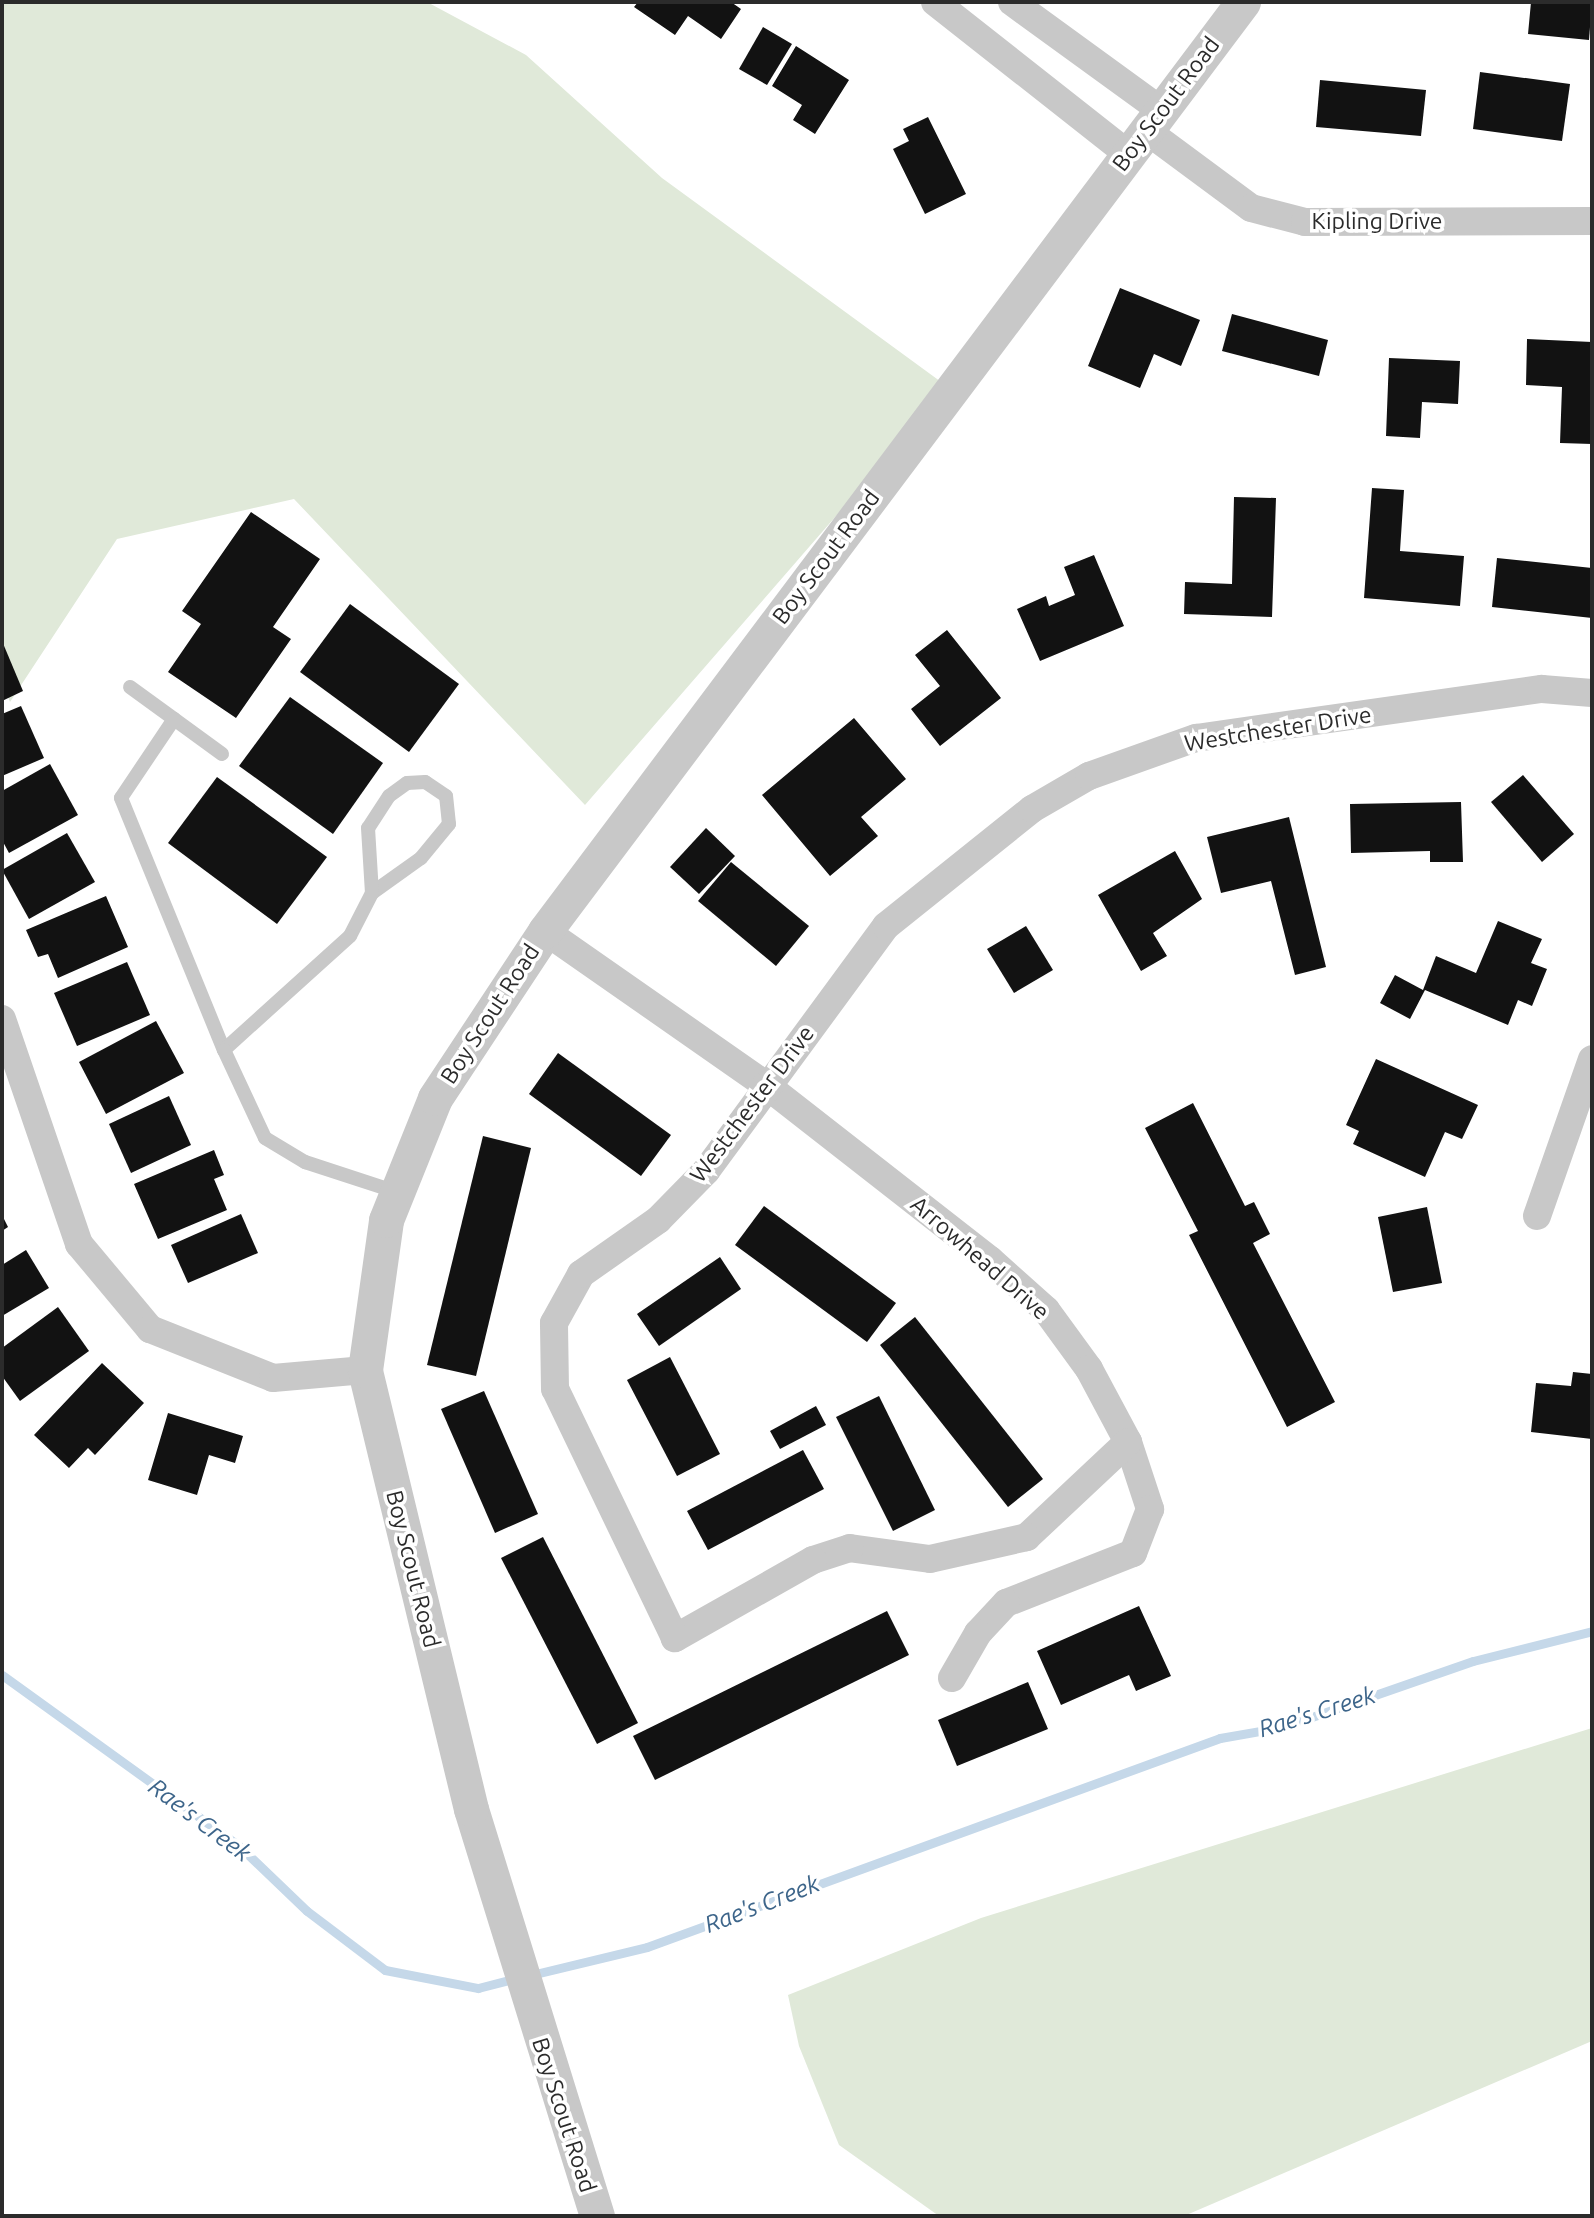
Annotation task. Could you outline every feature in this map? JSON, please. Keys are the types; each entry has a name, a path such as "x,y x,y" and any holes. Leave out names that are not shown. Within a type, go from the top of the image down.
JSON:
{"street":[{"name":"Kipling Drive","path":"934,2 1146,132 1251,208 1305,222 1592,221"},
{"name":"Kipling Drive","path":"1012,2 1146,132"},
{"name":"Boy Scout Road","path":"597,2216 507,1938 365,1370 386,1220 435,1098 545,930 1243,2"},
{"name":"Westchester Drive","path":"1128,1442 1027,1537 930,1559 850,1548 813,1560 675,1638 555,1389 554,1324 581,1274 658,1220 696,1181 886,926 965,857 1089,776 1196,738 1542,689 1592,692"},
{"name":"Arrowhead Drive","path":"545,930 765,1085 1046,1310 1089,1369 1128,1442 1150,1509 1133,1553 1006,1603 978,1633 952,1678"},
{"path":"2,1020 79,1244 150,1329 273,1378 365,1370"},
{"path":"1537,1216 1592,1059"}],"lane":[{"path":"130,687 222,754"},
{"path":"174,719 121,798 224,1050 265,1138 305,1162 397,1192"},
{"path":"224,1050 350,936 372,893 421,858 449,824 446,796 425,782 407,783 388,796 368,828 372,893"}],"green space":[{"path":"2,2 427,2 526,55 662,178 948,387 585,805 294,499 117,539 10,702 2,682"},
{"path":"1592,1728 1592,2041 1184,2216 939,2216 839,2145 799,2046 788,1995 981,1918"}],"building":[{"path":"638,2 731,2 741,9 721,39 688,16 675,35 634,7"},
{"path":"1531,2 1592,2 1589,40 1528,34"},
{"path":"763,27 792,44 767,85 739,69"},
{"path":"796,46 849,80 815,134 793,120 802,105 772,86"},
{"path":"1480,72 1570,84 1562,141 1473,129"},
{"path":"1320,80 1426,90 1421,136 1316,127"},
{"path":"928,117 966,194 925,214 893,149 909,141 903,129"},
{"path":"1120,288 1200,320 1181,366 1154,354 1140,388 1088,366"},
{"path":"1232,314 1328,340 1319,376 1222,351"},
{"path":"1527,339 1592,342 1592,444 1560,443 1562,387 1526,385"},
{"path":"1389,358 1460,361 1458,404 1422,402 1420,438 1386,436"},
{"path":"1372,488 1404,490 1400,551 1464,556 1460,606 1364,598"},
{"path":"1234,497 1276,498 1272,617 1184,614 1185,582 1232,584"},
{"path":"251,512 320,559 273,627 291,639 236,718 168,672 201,624 182,611"},
{"path":"1094,555 1124,626 1040,661 1017,609 1046,596 1049,606 1075,595 1064,567"},
{"path":"1497,558 1592,568 1592,618 1492,607"},
{"path":"350,604 459,684 409,752 300,672"},
{"path":"947,630 1001,698 940,746 911,709 940,686 915,655"},
{"path":"2,641 23,691 2,701"},
{"path":"290,697 383,763 333,834 239,766"},
{"path":"21,706 44,758 2,776 2,714"},
{"path":"854,718 906,779 861,817 878,836 830,876 762,795"},
{"path":"50,764 78,815 9,853 2,840 2,791"},
{"path":"1523,775 1574,834 1542,862 1491,802"},
{"path":"217,777 327,857 277,924 168,843"},
{"path":"1461,802 1463,862 1430,862 1430,851 1351,853 1350,804"},
{"path":"1289,817 1326,967 1295,975 1271,881 1221,893 1207,837"},
{"path":"706,828 735,856 699,894 670,867"},
{"path":"67,833 95,882 29,919 2,870"},
{"path":"1175,851 1202,899 1153,933 1167,956 1141,971 1098,895"},
{"path":"731,862 809,926 776,966 698,901"},
{"path":"106,896 128,947 58,978 48,954 38,957 26,930"},
{"path":"1498,921 1542,939 1531,963 1547,969 1532,1006 1518,1000 1508,1025 1425,990 1410,1019 1380,1003 1395,975 1423,990 1436,956 1476,973"},
{"path":"1026,926 1053,970 1014,993 987,949"},
{"path":"127,962 150,1015 77,1046 54,993"},
{"path":"156,1021 184,1073 106,1114 79,1062"},
{"path":"558,1053 671,1135 641,1176 529,1094"},
{"path":"1376,1059 1478,1105 1462,1139 1445,1132 1425,1177 1353,1144 1359,1131 1346,1125"},
{"path":"169,1096 191,1145 131,1173 109,1124"},
{"path":"1193,1103 1245,1206 1254,1202 1270,1234 1253,1243 1335,1402 1287,1427 1189,1235 1198,1231 1145,1128"},
{"path":"483,1136 531,1148 476,1376 427,1365"},
{"path":"214,1150 224,1175 214,1179 227,1210 158,1239 134,1184"},
{"path":"764,1206 896,1303 867,1342 735,1245"},
{"path":"1427,1207 1442,1283 1393,1292 1378,1217"},
{"path":"241,1214 258,1253 188,1283 171,1245"},
{"path":"2,1215 8,1227 2,1231"},
{"path":"26,1250 49,1288 2,1316 2,1265"},
{"path":"720,1257 741,1289 659,1346 637,1314"},
{"path":"58,1307 89,1351 20,1401 2,1376 2,1348"},
{"path":"915,1317 1043,1479 1008,1507 880,1345"},
{"path":"670,1357 720,1454 677,1476 627,1380"},
{"path":"102,1363 144,1403 95,1455 88,1448 69,1468 34,1435"},
{"path":"1573,1372 1592,1374 1592,1439 1531,1432 1536,1383 1571,1386"},
{"path":"484,1391 538,1514 495,1533 441,1409"},
{"path":"879,1396 935,1510 893,1531 836,1417"},
{"path":"816,1406 826,1425 780,1449 770,1431"},
{"path":"168,1413 243,1436 235,1463 209,1455 197,1495 148,1480"},
{"path":"803,1450 824,1489 708,1550 687,1511"},
{"path":"543,1537 638,1723 597,1744 501,1558"},
{"path":"1139,1606 1171,1676 1136,1691 1129,1675 1061,1705 1037,1651"},
{"path":"887,1611 909,1655 655,1780 633,1736"},
{"path":"1028,1682 1048,1729 957,1766 938,1720"}],"waterway":[{"name":"Rae's Creek","path":"531,1975 647,1947 1220,1738 1283,1727 1473,1661 1592,1631"},
{"name":"Rae's Creek","path":"2,1675 238,1845 307,1911 385,1970 478,1988 517,1978"}]}
